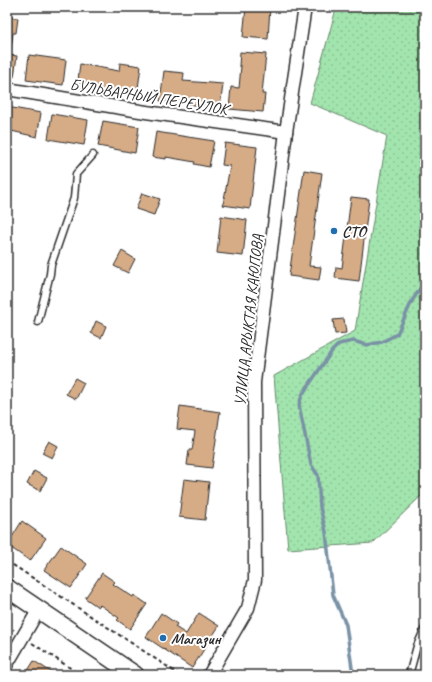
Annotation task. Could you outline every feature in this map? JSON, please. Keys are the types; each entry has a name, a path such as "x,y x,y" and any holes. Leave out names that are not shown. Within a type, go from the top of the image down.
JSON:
{"street":[{"name":"УЛИЦА АРЫКТАЯ КАЮПОВА","path":"209,675 248,608 255,580 254,382 286,132 305,7"},
{"name":"БУЛЬВАРНЫЙ ПЕРЕУЛОК","path":"7,89 146,112 286,132"},
{"path":"7,588 135,675"},
{"path":"7,664 39,609"}],"lane":[{"path":"38,322 51,265 74,198 76,174 94,155"},
{"path":"409,675 417,646 425,628"}],"path":[{"path":"7,561 180,675"},
{"path":"7,626 81,675"}],"green space":[{"path":"348,7 425,7 425,492 373,543 288,549 274,376 355,331 387,136 310,103 336,9"}],"building":[{"path":"246,7 270,7 268,39 243,37"},
{"path":"7,17 18,18 16,33 13,33 10,55 17,56 14,77 7,76"},
{"path":"240,52 266,54 262,94 265,94 263,112 229,109 231,87 239,88 241,66 239,66"},
{"path":"29,55 66,60 63,85 26,80"},
{"path":"120,63 141,66 137,96 77,88 80,64 119,71"},
{"path":"164,71 184,73 183,81 223,84 220,108 160,101"},
{"path":"7,107 41,113 37,137 7,130"},
{"path":"52,114 88,120 84,145 48,139"},
{"path":"103,121 139,127 135,153 98,146"},
{"path":"156,132 214,141 209,167 194,164 195,162 166,157 166,159 152,157"},
{"path":"225,143 257,147 250,209 223,205 230,166 222,165"},
{"path":"304,170 322,173 309,266 321,267 319,280 289,276"},
{"path":"142,193 160,199 154,215 136,209"},
{"path":"351,197 369,199 359,281 335,278 336,267 342,268"},
{"path":"221,216 247,220 243,256 217,253"},
{"path":"122,251 135,259 128,273 114,266"},
{"path":"344,319 346,333 335,334 333,320"},
{"path":"96,321 106,326 101,338 91,333"},
{"path":"75,378 84,383 76,399 66,394"},
{"path":"180,406 220,412 212,468 187,465 189,450 192,450 195,431 177,429"},
{"path":"49,441 58,446 52,458 42,453"},
{"path":"34,471 47,478 40,491 27,484"},
{"path":"184,479 209,482 205,520 179,517"},
{"path":"22,521 46,538 30,561 7,545"},
{"path":"61,546 87,564 71,588 44,570"},
{"path":"102,573 115,582 113,584 147,604 130,629 117,620 119,618 100,605 98,607 85,598"},
{"path":"161,613 177,624 175,627 186,634 199,613 219,626 192,668 146,637"},
{"path":"34,661 56,675 25,675"}],"waterway":[{"path":"353,675 346,625 333,595 326,532 320,507 318,475 311,465 299,405 302,395 332,351 339,344 353,341 367,345 382,342 397,334 412,301 425,281"}],"place":[{"name":"СТО","path":"334,231"},
{"name":"Магазин","path":"163,638"}]}
